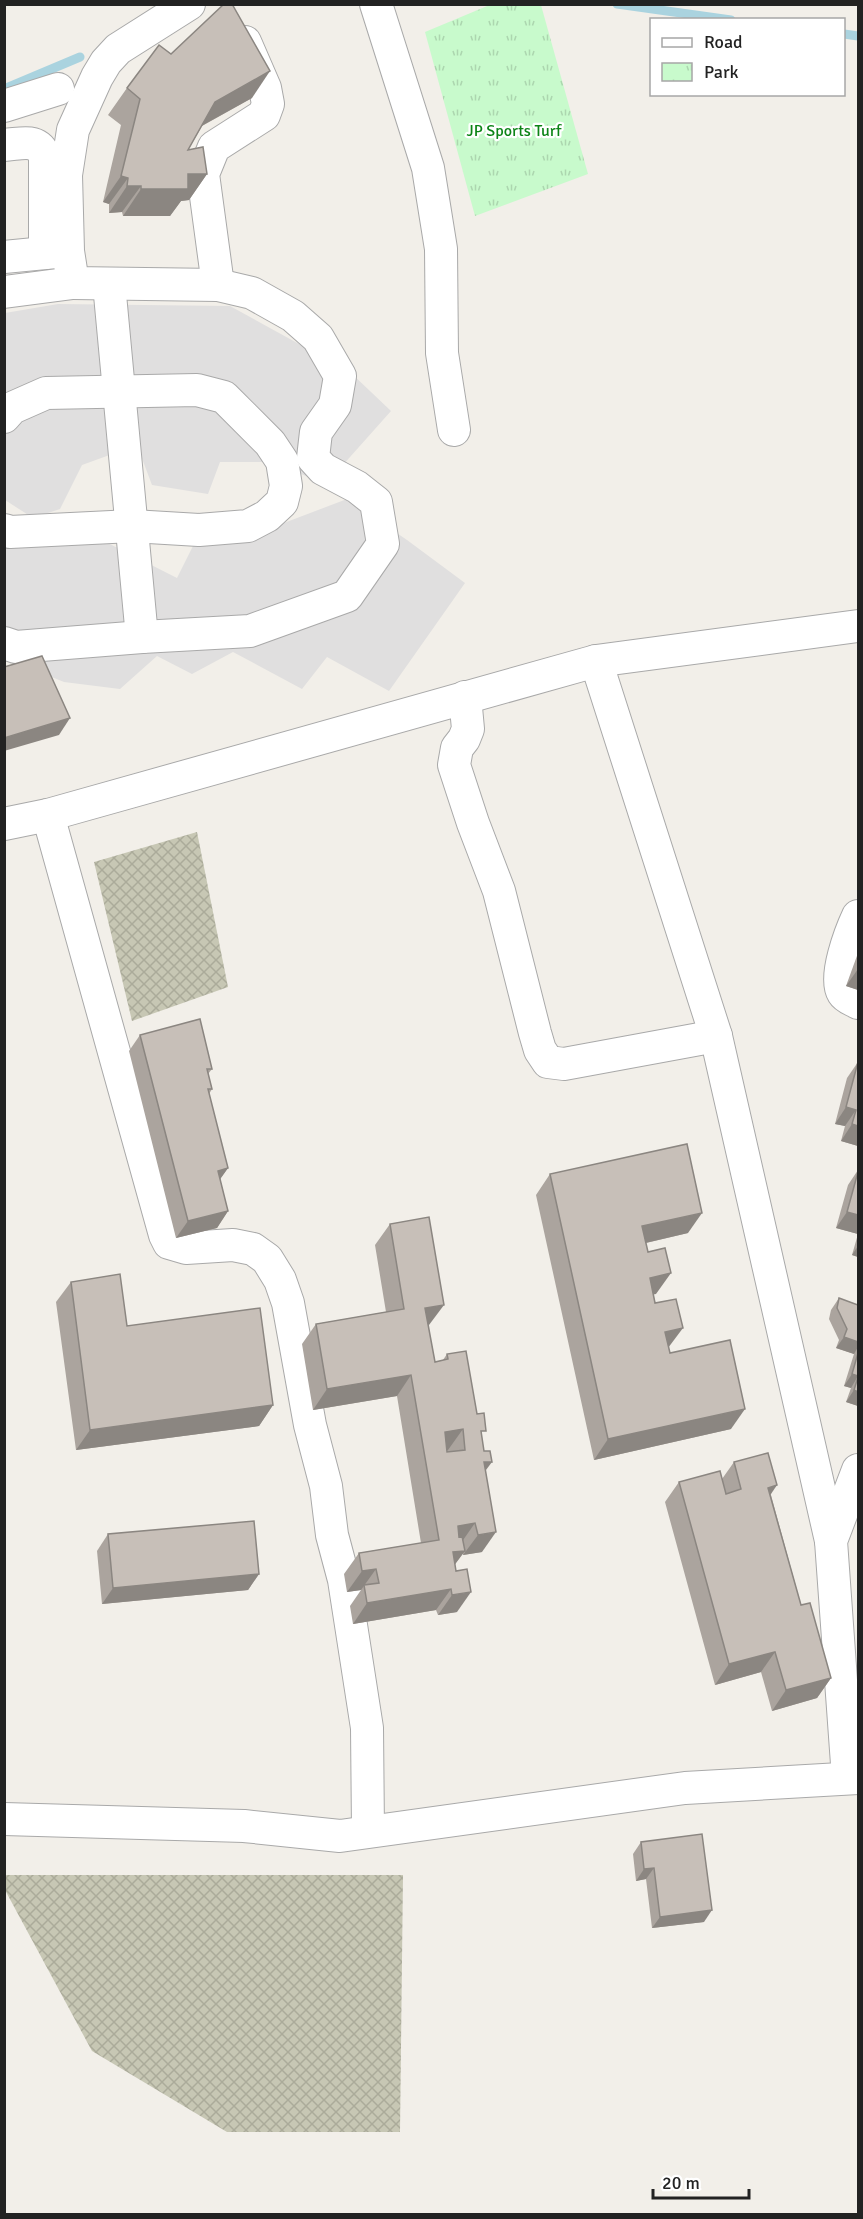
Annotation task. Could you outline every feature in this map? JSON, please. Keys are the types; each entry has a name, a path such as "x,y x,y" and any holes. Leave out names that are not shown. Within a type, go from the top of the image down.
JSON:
{"street":[{"path":"57,252 74,130 97,77 106,62 118,49 189,4"},
{"path":"376,4 428,168 441,249 442,353 454,430"},
{"path":"218,285 203,174 214,147 264,115 268,104 265,88 233,14"},
{"path":"4,106 58,89"},
{"path":"4,145 34,143 42,148 57,252 73,284"},
{"path":"4,257 57,252"},
{"path":"4,292 73,284 218,285 252,293 293,316 318,338 340,376 334,405 316,432 314,458 322,469 357,487 376,502 383,544 347,596 250,631 16,647 4,643"},
{"path":"109,284 117,391 142,637"},
{"path":"4,417 12,408 46,393 197,390 224,398 270,443 282,461 286,486 282,502 267,516 248,526 200,530 132,526 10,532 4,530"},
{"path":"282,461 314,458"},
{"path":"4,824 48,815 596,661 858,626"},
{"path":"4,1819 234,1826 340,1836 686,1788 853,1778 831,1541 716,1036 596,661"},
{"path":"465,697 468,729 465,739 457,748 454,765 499,891 534,1033 540,1050 548,1062 564,1064 716,1036"},
{"path":"48,815 165,1235 170,1243 186,1248 233,1245 253,1249 267,1259 280,1280 288,1303 309,1425 326,1486 332,1535 344,1580 366,1716 368,1831"},
{"path":"858,916 845,944 840,986 844,996 858,1003"},
{"path":"831,1541 858,1470"}],"shaded area":[{"path":"58,304 230,306 350,372 391,411 326,484 271,462 220,462 208,494 152,485 137,445 82,465 60,509 33,518 5,500 5,313"},
{"path":"347,499 465,583 389,691 327,657 302,689 233,652 192,674 157,656 120,689 64,682 5,658 5,547 88,533 177,578 194,544 276,526"},
{"path":"197,832 228,987 132,1021 94,862"},
{"path":"5,1875 403,1875 400,2132 227,2132 92,2051 5,1890"}],"green space":[{"name":"JP Sports Turf","path":"492,4 541,5 588,174 475,216 425,32"}],"building":[{"path":"224,4 232,4 270,71 215,102 188,150 203,147 207,174 188,174 188,189 141,189 141,186 127,186 128,178 121,176 140,99 127,88 159,45 171,54"},
{"path":"42,656 70,718 4,738 4,667"},
{"path":"200,1019 212,1069 207,1069 212,1089 208,1089 228,1168 218,1171 228,1211 188,1221 140,1035"},
{"path":"858,1062 858,1126 852,1124 856,1110 846,1107"},
{"path":"687,1144 702,1213 642,1226 648,1252 665,1248 671,1273 650,1278 655,1303 676,1299 683,1328 665,1332 670,1353 730,1340 745,1409 608,1439 550,1174"},
{"path":"858,1172 858,1215 847,1212"},
{"path":"429,1217 444,1305 425,1308 435,1362 448,1359 447,1354 466,1351 477,1414 484,1413 486,1431 481,1431 484,1451 490,1451 492,1462 484,1462 496,1532 478,1535 475,1523 458,1526 459,1537 462,1536 465,1551 453,1552 456,1571 467,1569 471,1592 452,1595 451,1589 367,1603 364,1585 379,1583 376,1569 362,1571 359,1553 439,1540 411,1375 327,1389 316,1324 404,1309 390,1224","holes":["463,1429 465,1450 447,1452 445,1432"]},
{"path":"120,1274 127,1326 260,1308 273,1405 90,1430 71,1282"},
{"path":"839,1298 858,1305 858,1342 844,1337 847,1329 837,1308"},
{"path":"858,1353 858,1376 852,1374"},
{"path":"858,1377 858,1392 854,1390"},
{"path":"768,1453 777,1485 768,1488 801,1605 810,1603 831,1678 786,1690 775,1652 729,1664 679,1482 720,1471 726,1494 741,1489 734,1462"},
{"path":"254,1521 259,1574 113,1588 108,1534"},
{"path":"702,1834 712,1910 660,1917 654,1868 644,1869 641,1842"}],"waterway":[{"path":"617,4 717,18"},
{"path":"845,34 858,36"},
{"path":"4,89 80,57"}]}
